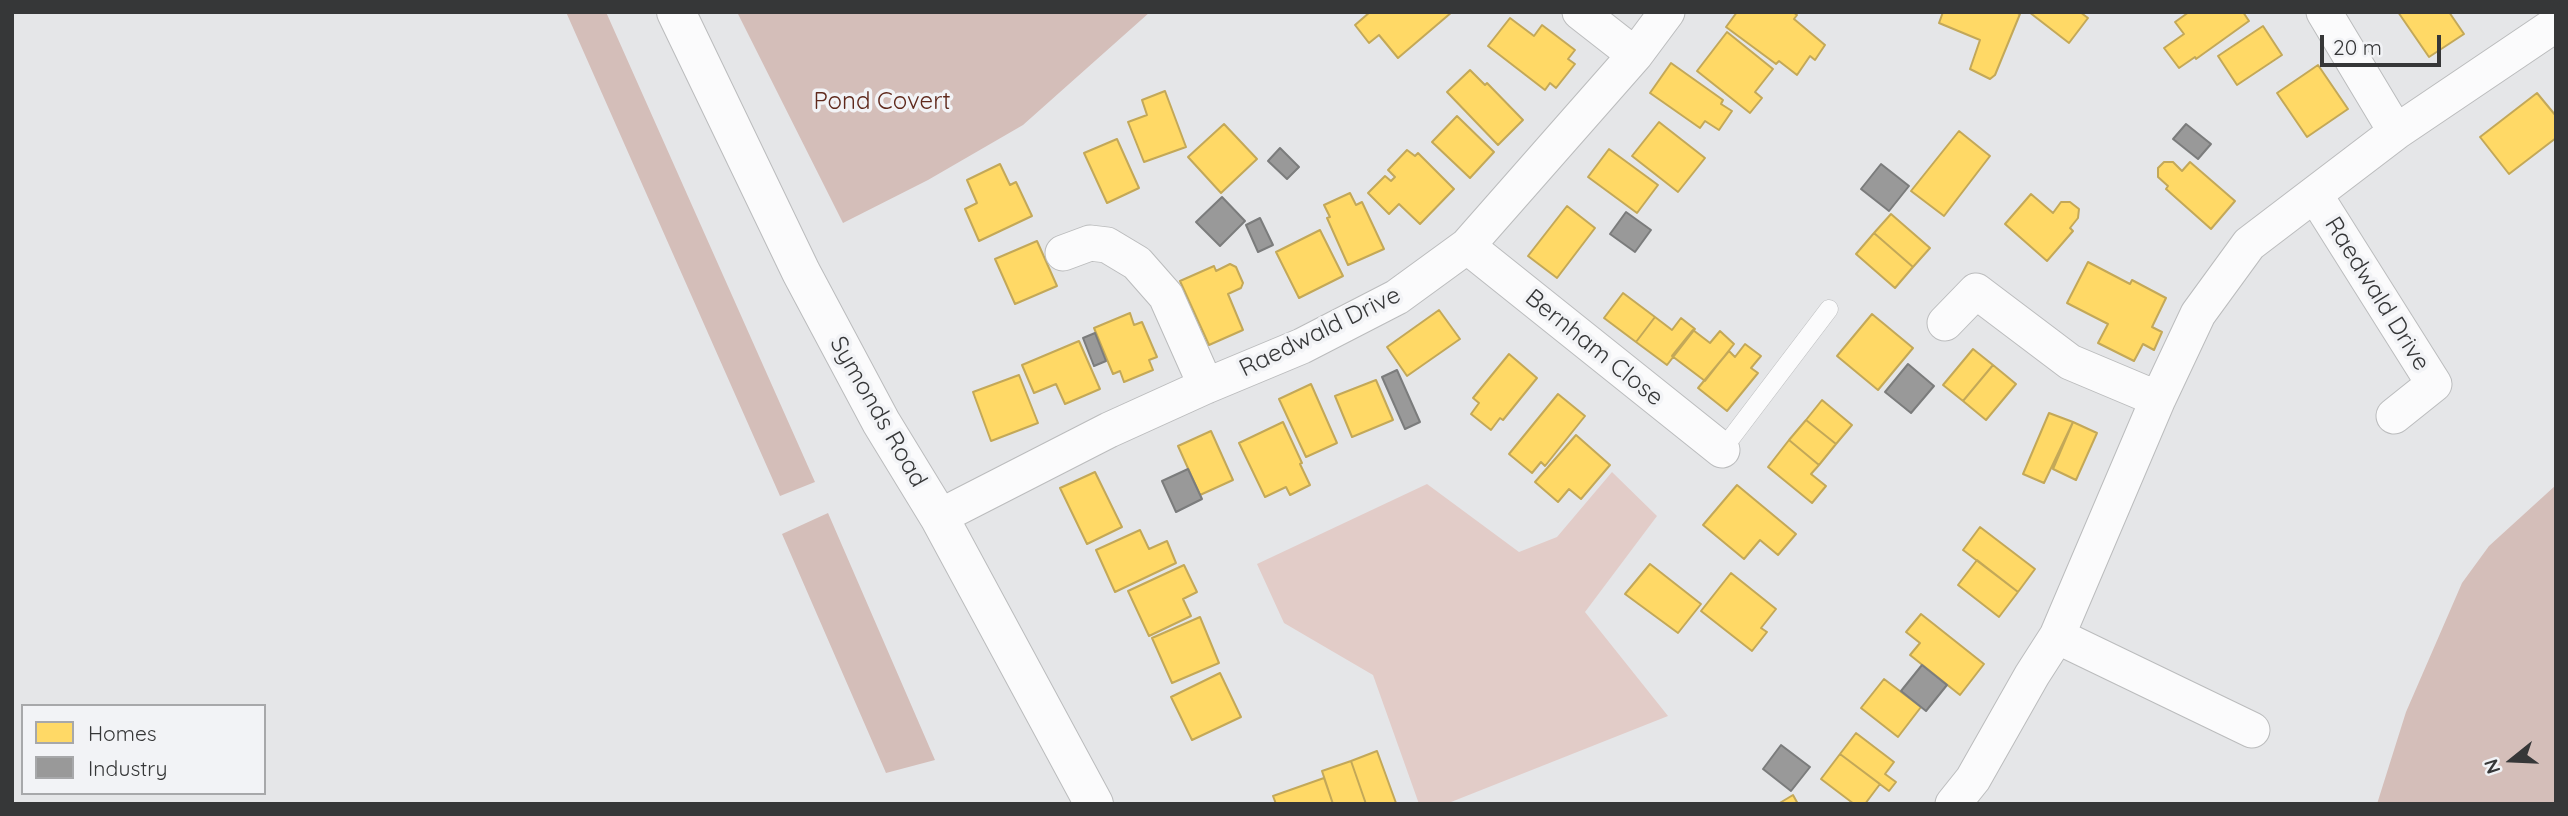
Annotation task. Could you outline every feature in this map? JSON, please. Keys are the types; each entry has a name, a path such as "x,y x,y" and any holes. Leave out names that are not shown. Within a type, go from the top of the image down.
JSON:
{"street":[{"name":"Symonds Road","path":"676,12 801,272 881,422 939,517 1094,804"},
{"path":"1580,12 1635,55"},
{"name":"Raedwald Drive","path":"939,517 1109,430 1302,346 1397,297 1467,246 1635,55 1667,12"},
{"path":"2324,12 2396,132"},
{"name":"Raedwald Drive","path":"1953,804 1973,779 2057,636 2158,399 2198,314 2249,244 2396,132 2556,24"},
{"name":"Raedwald Drive","path":"2315,195 2434,384 2394,416"},
{"path":"1063,253 1090,243 1107,245 1137,263 1166,296 1206,386"},
{"name":"Bernham Close","path":"1467,246 1722,450"},
{"path":"1945,323 1976,290 2070,362 2158,399"},
{"path":"2057,636 2252,730"}],"lane":[{"path":"1722,450 1829,309"}],"shaded area":[{"path":"1612,472 1657,516 1585,612 1668,716 1446,804 1419,804 1373,675 1284,623 1257,564 1427,484 1519,552 1557,537"}],"green space":[{"path":"566,12 606,12 815,482 780,496"},
{"name":"Pond Covert","path":"737,12 1150,12 1023,125 928,180 843,223"},
{"path":"2556,485 2556,804 2377,804 2406,712 2462,583 2489,546"},
{"path":"828,513 935,760 886,773 782,534"}],"building: Homes":[{"path":"1370,12 1452,12 1398,58 1379,35 1369,43 1355,25"},
{"path":"1737,12 1793,12 1797,15 1794,19 1825,45 1815,60 1810,56 1797,75 1779,61 1776,64 1726,27"},
{"path":"1943,12 2020,14 1995,75 1990,79 1970,69 1980,40 1939,23"},
{"path":"2029,12 2080,12 2088,18 2069,43"},
{"path":"2189,12 2243,12 2249,21 2179,68 2164,48 2184,34 2175,22"},
{"path":"2398,12 2449,12 2464,34 2429,57"},
{"path":"1510,18 1534,36 1542,25 1575,50 1568,59 1575,64 1556,88 1550,83 1545,90 1488,46"},
{"path":"2263,26 2282,55 2237,85 2218,56"},
{"path":"1727,32 1773,69 1755,92 1762,98 1750,113 1697,71"},
{"path":"1671,63 1723,100 1721,104 1732,111 1719,130 1705,121 1700,128 1650,93"},
{"path":"2318,65 2348,109 2307,137 2277,93"},
{"path":"1470,70 1485,85 1487,83 1523,120 1498,145 1447,92"},
{"path":"1165,91 1186,147 1144,162 1128,122 1147,115 1142,100"},
{"path":"2537,93 2556,116 2556,138 2509,174 2480,137"},
{"path":"1457,116 1494,152 1470,178 1432,142"},
{"path":"1659,122 1705,158 1678,192 1632,156"},
{"path":"1224,124 1257,159 1221,193 1188,157"},
{"path":"1959,131 1990,156 1944,216 1911,191"},
{"path":"1117,139 1139,188 1107,203 1084,153"},
{"path":"1609,149 1658,185 1637,213 1588,177"},
{"path":"1407,150 1415,156 1418,153 1454,189 1420,224 1399,204 1389,214 1368,193 1385,176 1391,181 1395,177 1388,170"},
{"path":"2164,162 2173,162 2182,171 2190,162 2235,201 2211,229 2166,189 2168,186 2158,177 2158,168"},
{"path":"1000,164 1010,185 1016,182 1032,216 979,241 965,209 977,203 967,180"},
{"path":"1350,193 1356,205 1362,202 1384,249 1348,265 1324,205"},
{"path":"2031,194 2053,213 2061,202 2070,202 2079,209 2078,218 2070,228 2073,231 2047,261 2005,224"},
{"path":"1567,206 1595,228 1557,278 1528,256"},
{"path":"1891,214 1930,248 1913,267 1874,233"},
{"path":"1320,230 1343,276 1299,298 1276,252"},
{"path":"1874,233 1913,267 1895,288 1856,254"},
{"path":"1037,241 1057,286 1015,304 995,259"},
{"path":"2088,262 2130,284 2132,280 2166,298 2152,327 2162,332 2154,350 2143,344 2134,361 2098,343 2108,324 2067,303"},
{"path":"1230,264 1236,267 1243,283 1241,288 1228,294 1243,330 1209,345 1180,281 1214,266 1216,271"},
{"path":"1623,293 1655,317 1636,342 1604,318"},
{"path":"1439,310 1460,339 1407,376 1387,347"},
{"path":"1130,313 1134,325 1142,322 1157,357 1149,360 1153,370 1124,382 1120,371 1113,374 1094,328"},
{"path":"1872,314 1913,348 1878,390 1837,356"},
{"path":"1655,317 1672,330 1681,318 1695,329 1667,365 1636,342"},
{"path":"1693,330 1710,343 1720,331 1734,344 1705,381 1672,356"},
{"path":"1079,341 1100,389 1065,404 1056,384 1034,393 1022,365"},
{"path":"1745,344 1761,356 1751,368 1758,373 1727,411 1698,388 1729,351 1735,357"},
{"path":"1973,349 1993,365 1963,401 1943,385"},
{"path":"1509,354 1537,378 1503,420 1500,418 1491,430 1471,414 1479,403 1473,398"},
{"path":"1993,365 2016,384 1986,420 1963,401"},
{"path":"1019,375 1038,423 991,441 973,392"},
{"path":"1376,380 1393,420 1352,437 1335,396"},
{"path":"1311,384 1337,443 1306,457 1279,399"},
{"path":"1558,394 1585,416 1545,466 1541,462 1532,473 1509,454"},
{"path":"1822,400 1852,425 1836,444 1806,420"},
{"path":"2049,413 2073,422 2044,483 2023,474"},
{"path":"1806,420 1836,444 1819,465 1789,440"},
{"path":"1283,422 1310,485 1290,495 1286,487 1265,497 1239,443"},
{"path":"2073,422 2097,433 2076,480 2053,469"},
{"path":"1211,431 1233,480 1200,495 1178,446"},
{"path":"1576,435 1610,465 1581,499 1569,489 1558,502 1535,482"},
{"path":"1789,440 1819,465 1811,474 1826,486 1812,503 1768,467"},
{"path":"1095,472 1122,527 1087,544 1060,488"},
{"path":"1737,485 1796,534 1778,555 1760,540 1744,559 1703,525"},
{"path":"1980,527 2035,569 2018,592 1963,550"},
{"path":"1140,530 1149,549 1167,541 1176,563 1115,592 1096,550"},
{"path":"1977,560 2018,592 1999,617 1958,585"},
{"path":"1650,564 1701,604 1678,633 1625,594"},
{"path":"1184,565 1197,592 1183,599 1191,616 1149,636 1128,591"},
{"path":"1731,573 1776,609 1761,628 1767,632 1752,651 1701,611"},
{"path":"1921,614 1984,664 1960,695 1910,655 1920,643 1906,632"},
{"path":"1200,617 1219,663 1172,683 1152,638"},
{"path":"1220,673 1241,717 1192,740 1171,697"},
{"path":"1884,679 1921,707 1898,737 1861,708"},
{"path":"1856,733 1894,762 1885,774 1896,782 1889,791 1840,754"},
{"path":"1377,751 1396,803 1393,804 1366,804 1351,761"},
{"path":"1840,754 1880,784 1865,804 1854,804 1821,779"},
{"path":"1351,761 1366,804 1333,804 1322,771"},
{"path":"1324,778 1333,804 1276,804 1273,796"},
{"path":"1793,795 1798,804 1778,804"}],"building: Industry":[{"path":"2186,124 2211,144 2198,159 2173,139"},
{"path":"1280,148 1299,167 1287,179 1268,161"},
{"path":"1881,164 1909,186 1889,211 1861,189"},
{"path":"1222,197 1245,221 1220,246 1196,222"},
{"path":"1626,212 1651,230 1635,252 1610,234"},
{"path":"1260,218 1273,245 1258,252 1246,225"},
{"path":"1095,333 1106,361 1094,366 1083,338"},
{"path":"1908,364 1934,386 1911,413 1885,392"},
{"path":"1397,370 1420,422 1405,429 1382,377"},
{"path":"1188,469 1202,499 1176,512 1162,481"},
{"path":"1922,665 1947,685 1926,711 1901,691"},
{"path":"1781,745 1810,767 1791,791 1763,769"}]}
